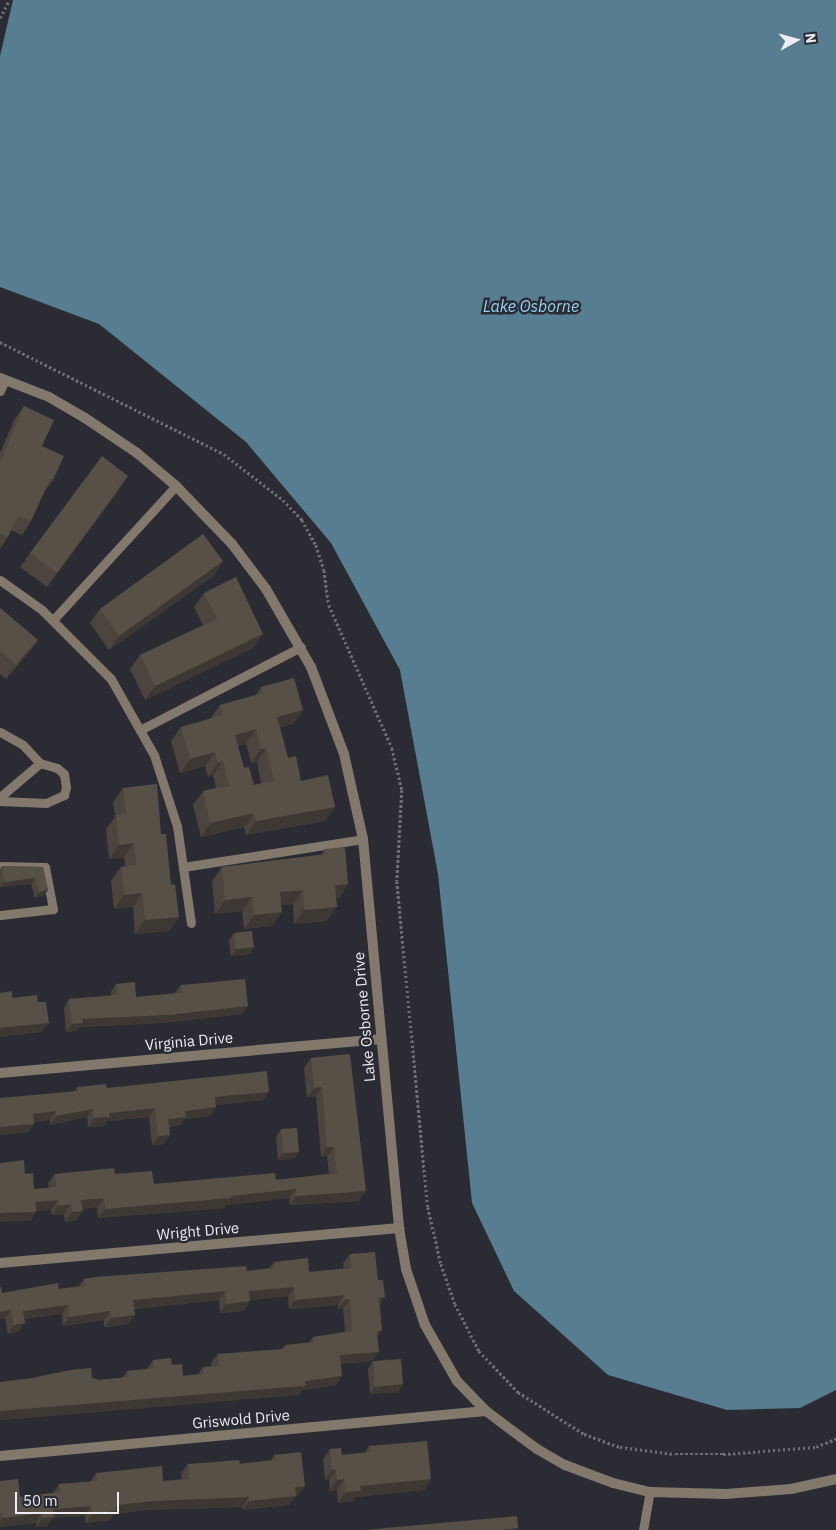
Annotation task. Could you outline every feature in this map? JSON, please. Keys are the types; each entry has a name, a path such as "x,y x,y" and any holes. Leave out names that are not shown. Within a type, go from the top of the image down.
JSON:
{"street":[{"name":"Lake Osborne Drive","path":"2,379 49,397 109,433 176,486 232,544 266,589 301,647 328,706 344,754 363,840 399,1228 413,1295 425,1325 457,1381 486,1411 512,1433 565,1465 613,1483 650,1492 745,1493 791,1489 836,1479"},
{"name":"Virginia Drive","path":"0,1073 381,1039"},
{"name":"Wright Drive","path":"0,1263 399,1228"},
{"name":"Griswold Drive","path":"0,1456 486,1411"}],"lane":[{"path":"0,391 2,379"},
{"path":"52,620 176,486"},
{"path":"0,580 52,620 111,679 154,755 177,826 191,923"},
{"path":"140,730 301,647"},
{"path":"0,732 23,745 40,763 57,768 64,774 66,788 64,795 46,803 0,801"},
{"path":"0,797 40,763"},
{"path":"183,867 363,840"},
{"path":"0,866 45,867 53,909 0,915"},
{"path":"643,1530 650,1492"}],"path":[{"path":"0,18 9,0"},
{"path":"0,342 224,454 283,500 302,520 316,545 324,570 329,605 388,739 402,790 397,882 428,1207 441,1264 454,1304 479,1351 518,1392 584,1434 620,1447 675,1454 723,1454 816,1447 836,1439"}],"water":[{"name":"Lake Osborne","path":"13,0 836,0 836,1390 800,1408 727,1410 608,1375 514,1291 472,1203 438,874 400,670 331,543 246,442 99,324 0,287 0,56"}],"building":[{"path":"24,406 54,420 42,446 64,456 53,480 50,479 31,521 18,515 8,537 0,533 0,462"},
{"path":"102,456 128,476 57,573 30,553"},
{"path":"203,534 223,561 119,636 100,609"},
{"path":"236,577 263,634 155,686 140,655 217,619 204,593"},
{"path":"0,608 38,640 16,665 0,651"},
{"path":"294,678 303,710 277,717 288,758 296,756 301,781 328,775 335,807 256,821 254,813 210,823 203,791 229,786 223,761 218,763 215,752 190,759 181,727 223,715 220,705 263,693 261,687","holes":["256,729 261,749 266,748 274,781 254,785 249,767 244,768 235,735"]},
{"path":"157,784 161,834 166,834 171,885 175,884 179,917 145,920 142,893 124,895 121,867 136,865 134,843 119,845 116,815 126,814 123,788"},
{"path":"345,847 348,884 335,885 337,907 304,910 303,890 280,892 282,912 254,915 252,897 225,900 222,867 326,854 325,849"},
{"path":"2,866 43,867 48,890 39,892 35,878 4,882"},
{"path":"252,931 254,947 236,949 234,933"},
{"path":"245,979 248,1006 168,1015 82,1019 83,1023 72,1024 69,999 117,995 116,984 135,982 136,997 182,993 181,985"},
{"path":"12,991 12,998 37,995 38,1002 46,1002 49,1023 0,1028 0,993"},
{"path":"350,1054 366,1191 296,1196 296,1189 231,1196 231,1198 105,1209 104,1198 81,1200 83,1211 72,1212 71,1204 58,1206 58,1200 35,1202 36,1212 0,1213 0,1163 24,1160 25,1174 33,1173 34,1189 56,1187 55,1174 114,1168 115,1174 152,1171 154,1184 275,1173 276,1180 337,1173 334,1147 327,1147 322,1087 314,1088 311,1058"},
{"path":"267,1071 269,1092 215,1097 216,1107 185,1111 186,1117 168,1119 170,1135 158,1136 155,1108 109,1113 110,1117 94,1118 93,1109 56,1116 56,1111 33,1114 34,1124 0,1127 0,1098 78,1091 77,1087 106,1084 107,1088"},
{"path":"297,1128 299,1152 283,1153 281,1129"},
{"path":"375,1252 378,1280 383,1280 385,1297 379,1298 382,1330 377,1331 379,1352 340,1355 342,1376 305,1381 305,1386 0,1411 0,1382 91,1368 92,1378 99,1380 128,1377 127,1371 154,1368 153,1360 171,1358 172,1365 182,1364 183,1376 203,1374 203,1367 219,1366 218,1354 285,1349 285,1345 314,1342 313,1337 352,1331 350,1299 345,1300 344,1295 295,1300 294,1287 249,1291 250,1301 226,1304 225,1291 133,1300 135,1315 111,1318 110,1311 69,1317 68,1305 23,1311 25,1323 14,1325 11,1310 0,1312 0,1287 2,1293 58,1283 59,1289 85,1286 84,1279 96,1277 246,1266 247,1271 274,1268 274,1262 308,1258 309,1272 351,1268 350,1254"},
{"path":"401,1359 403,1384 375,1387 373,1361"},
{"path":"427,1441 431,1479 360,1486 361,1491 346,1492 344,1479 337,1480 336,1469 332,1470 330,1449 341,1448 342,1455 370,1452 369,1446"},
{"path":"301,1452 305,1486 295,1487 296,1496 249,1501 249,1497 153,1501 116,1505 116,1511 92,1514 91,1506 53,1509 54,1517 42,1518 42,1513 3,1518 3,1513 0,1514 0,1481 18,1479 20,1497 60,1492 59,1484 97,1481 96,1473 162,1466 163,1481 189,1479 188,1464 239,1460 240,1464 275,1460 274,1455"},
{"path":"517,1516 518,1528 501,1530 365,1530"}]}
